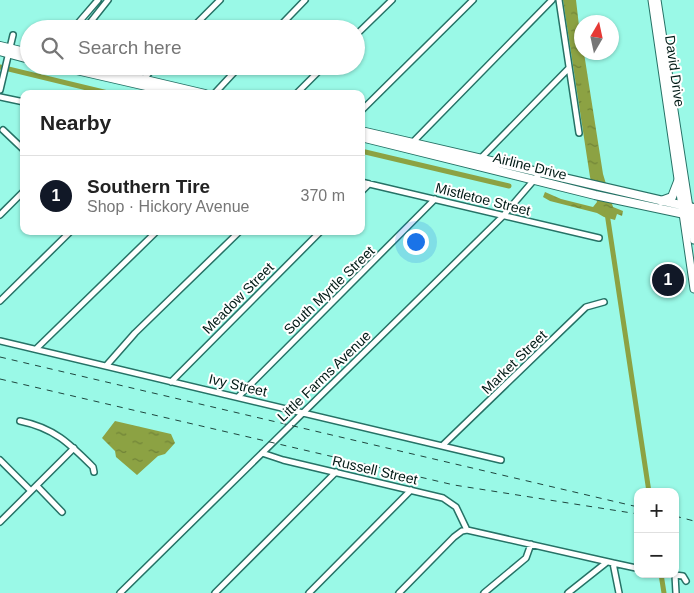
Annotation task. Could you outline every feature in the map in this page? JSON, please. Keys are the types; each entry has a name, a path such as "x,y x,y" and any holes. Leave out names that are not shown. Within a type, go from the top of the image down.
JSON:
{"highway":[{"path":"0,46 6,53 20,57"},
{"path":"6,53 20,53"},
{"path":"105,75 184,90"},
{"path":"117,75 168,90"},
{"name":"Airline Drive","path":"365,132 411,146"},
{"name":"Airline Drive","path":"365,137 538,177 595,195 689,211"},
{"name":"Airline Drive","path":"538,177 593,186 660,201 689,211"},
{"path":"660,201 672,197 679,179"}],"main road":[{"name":"David Drive","path":"652,0 679,179 689,211"},
{"name":"David Drive","path":"657,0 689,211"},
{"path":"689,211 694,240"},
{"path":"689,211 694,289"}],"street":[{"path":"81,20 98,0"},
{"path":"91,20 108,0"},
{"path":"200,20 220,0"},
{"path":"286,20 305,0"},
{"path":"365,26 392,0"},
{"path":"365,107 472,0"},
{"path":"411,146 552,0"},
{"path":"559,0 579,133"},
{"path":"92,7 98,12"},
{"path":"0,90 6,53 13,35"},
{"path":"478,162 569,68"},
{"path":"141,82 147,75"},
{"path":"218,90 232,75"},
{"path":"300,90 315,75"},
{"path":"0,97 20,101"},
{"path":"3,130 20,146"},
{"name":"Little Farms Avenue","path":"120,593 503,216 538,177"},
{"name":"Mistletoe Street","path":"365,183 599,238"},
{"path":"365,188 369,184"},
{"path":"1,212 20,195"},
{"name":"South Myrtle Street","path":"238,397 436,199"},
{"path":"0,301 67,235"},
{"path":"36,349 153,235"},
{"path":"106,366 135,333 236,235"},
{"name":"Meadow Street","path":"171,382 317,235"},
{"name":"Market Street","path":"443,445 586,306 604,302"},
{"name":"Ivy Street","path":"0,341 501,460"},
{"path":"20,421 58,435 93,467 94,472"},
{"path":"0,522 74,448"},
{"name":"Russell Street","path":"262,453 448,500 456,507 468,530"},
{"path":"0,460 31,491"},
{"path":"215,593 336,472"},
{"path":"37,486 62,512"},
{"path":"309,593 411,490"},
{"path":"399,593 454,537 462,531 468,530 634,568"},
{"path":"484,593 526,558 532,544"},
{"path":"568,593 610,563"},
{"path":"610,563 619,593"},
{"path":"676,593 676,574 683,576 686,581"}],"water":[{"path":"563,0 576,0 578,15 574,15 574,60 585,60 603,174 613,207 623,211 622,216 617,214 615,220 597,213 550,201 543,197 545,192 561,199 593,207 597,202 590,177"},
{"path":"115,421 171,434 175,443 165,454 158,456 137,475 116,457 115,451 102,438"}],"waterway":[{"path":"0,67 20,72"},
{"path":"33,75 95,90"},
{"path":"365,152 509,186"},
{"path":"607,213 648,488"},
{"path":"662,578 664,593"}],"railway":[{"path":"0,357 634,506"},
{"path":"0,379 454,485 634,513"},
{"path":"679,517 694,521"}],"place":[{"name":"Southern Tire","path":"668,280"}]}
